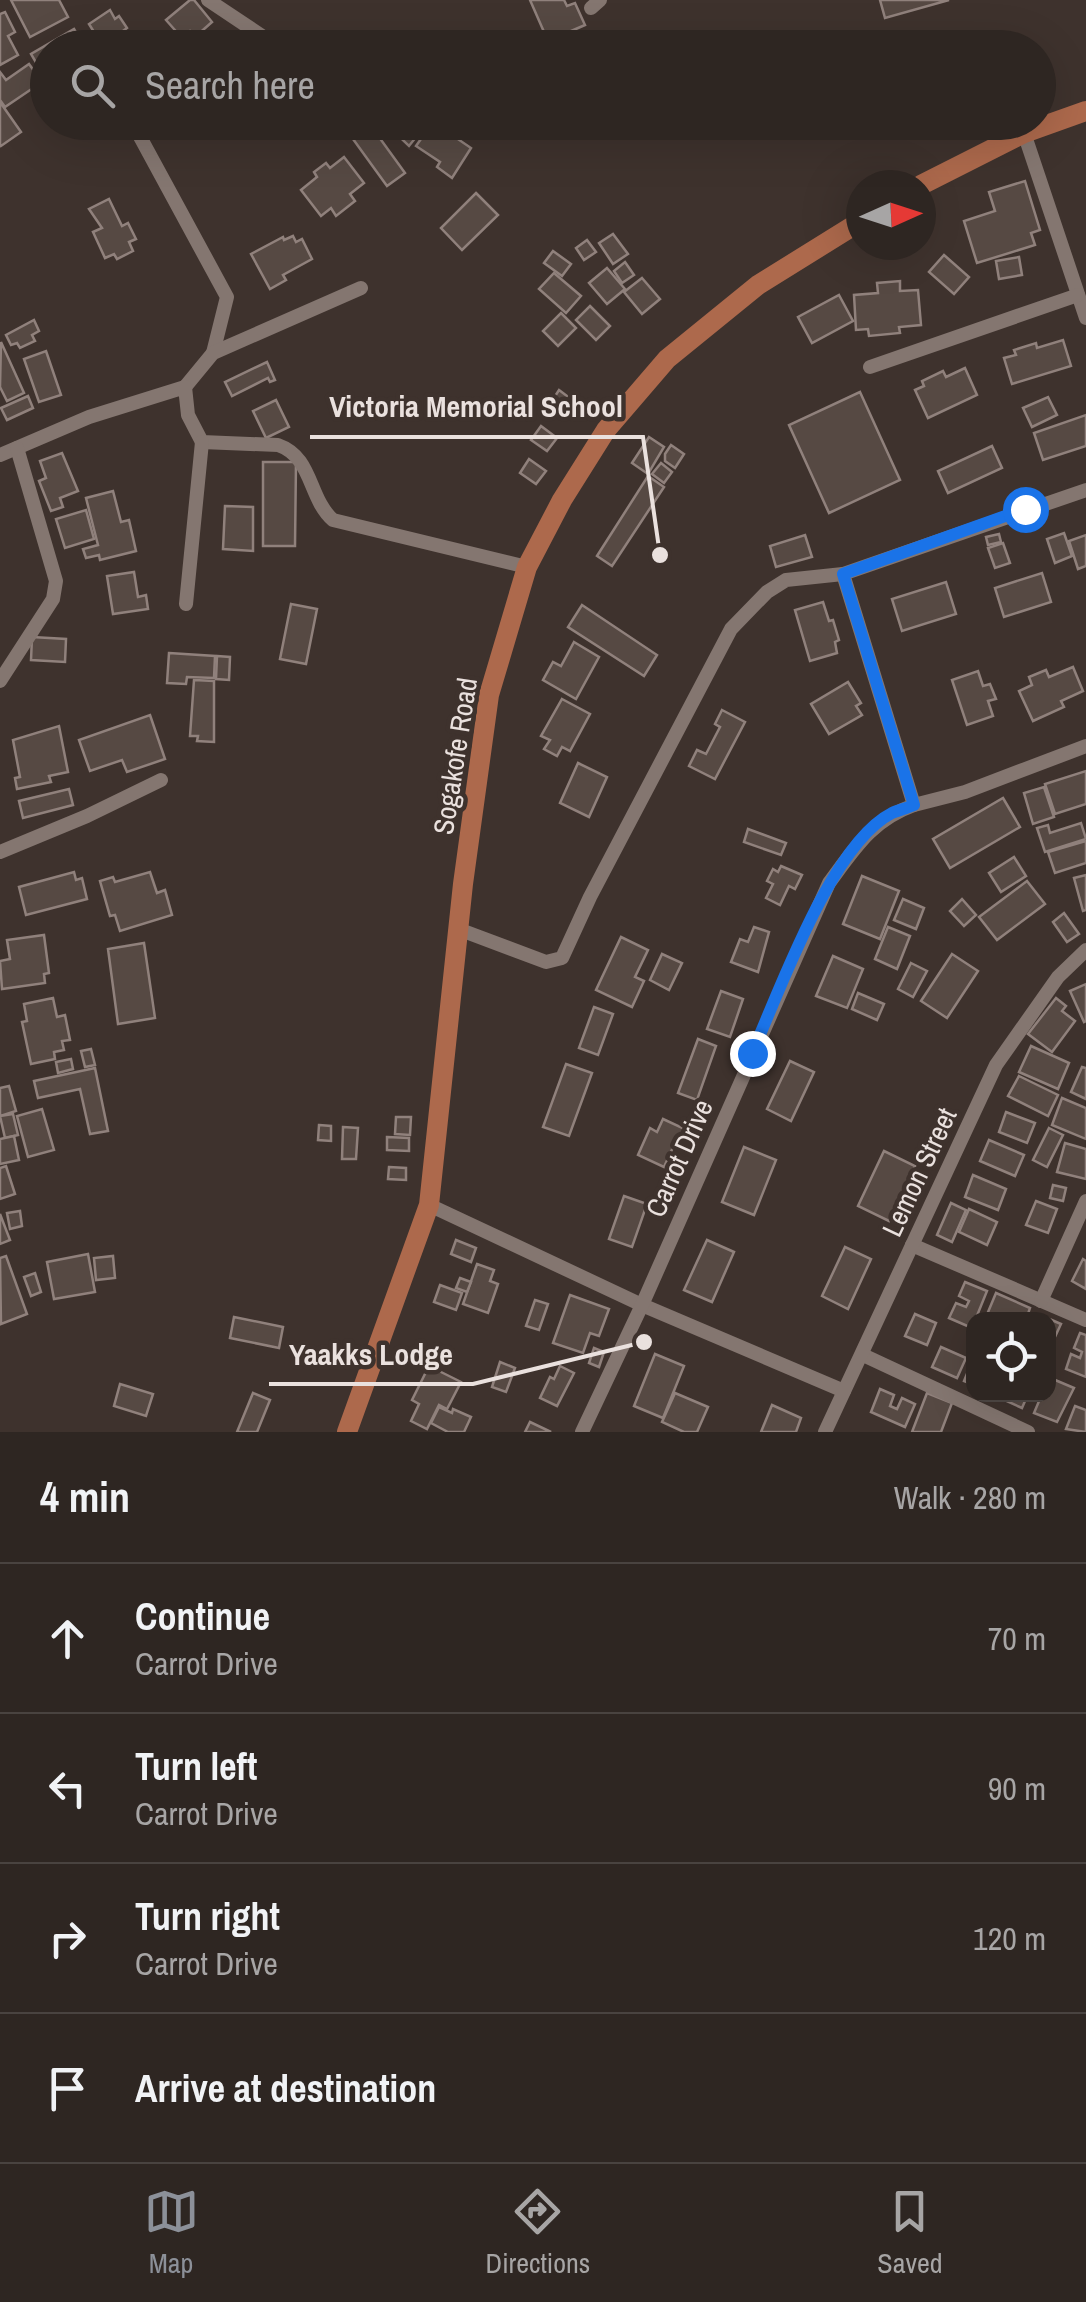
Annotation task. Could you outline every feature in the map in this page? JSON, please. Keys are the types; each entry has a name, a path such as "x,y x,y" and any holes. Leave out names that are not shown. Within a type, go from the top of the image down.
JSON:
{"main road":[{"path":"1056,122 1086,111"},
{"path":"936,177 1010,140"},
{"name":"Sogakofe Road","path":"347,1432 429,1204 458,929 489,695 528,568 562,500 606,430 667,358 758,285 846,230"}],"street":[{"path":"208,0 253,30"},
{"path":"0,455 89,417 185,387 213,353 228,298 142,140"},
{"path":"1027,140 1079,271 1078,295 1086,318"},
{"path":"213,353 360,288"},
{"path":"870,367 1078,295"},
{"path":"185,387 188,415 202,442 186,604"},
{"path":"202,442 278,445 290,449 301,459 321,509 333,520 528,568"},
{"path":"0,680 53,599 56,581 17,448"},
{"path":"458,929 546,962 562,958 731,629 767,592 786,580 843,574 1086,490"},
{"path":"843,574 914,805"},
{"name":"Carrot Drive","path":"582,1432 642,1306 829,883 866,834 890,814 964,792 1086,746"},
{"path":"0,852 161,780"},
{"name":"Lemon Street","path":"825,1432 996,1065 1058,978 1086,950"},
{"path":"1041,1301 1086,1201"},
{"path":"429,1204 642,1306 844,1391"},
{"path":"912,1245 1086,1320"},
{"path":"864,1355 1028,1432"}],"building":[{"path":"11,0 59,0 68,17 43,30 30,30 30,37"},
{"path":"194,0 212,22 203,30 175,30 166,20"},
{"path":"530,0 564,0 567,6 575,3 585,25 573,30 543,30"},
{"path":"880,0 949,0 885,18"},
{"path":"110,10 127,28 93,30 89,24"},
{"path":"5,12 15,32 8,36 18,55 0,65 0,14"},
{"path":"30,65 30,90 5,107 0,100 0,72 6,80"},
{"path":"0,102 21,132 1,146 0,144"},
{"path":"354,140 381,140 405,173 387,186"},
{"path":"420,140 459,140 471,148 452,178 437,167 440,162 416,146"},
{"path":"344,157 364,183 350,194 355,201 336,216 331,208 321,216 301,190 317,177 314,172 326,163 330,168"},
{"path":"1025,181 1040,230 1031,233 1035,245 977,263 964,221 995,211 989,192"},
{"path":"476,193 498,215 462,250 441,228"},
{"path":"109,199 122,226 128,223 136,239 129,242 133,251 117,259 114,254 105,258 93,232 102,228 89,209"},
{"path":"613,234 628,254 613,264 599,243"},
{"path":"293,236 296,242 302,239 312,259 283,275 286,280 270,289 251,254 283,237 284,240"},
{"path":"587,240 596,252 584,260 576,248"},
{"path":"553,251 571,264 562,276 544,263"},
{"path":"944,255 969,277 954,294 929,272"},
{"path":"1019,257 1022,275 999,279 996,261"},
{"path":"625,262 634,275 622,283 614,271"},
{"path":"607,268 625,289 607,304 589,283"},
{"path":"554,273 581,296 566,313 539,289"},
{"path":"642,278 660,299 642,314 624,292"},
{"path":"900,281 900,291 918,290 921,325 899,327 900,333 869,336 868,329 856,330 854,295 878,293 877,283"},
{"path":"839,295 853,321 812,343 798,317"},
{"path":"590,306 610,326 596,340 576,320"},
{"path":"561,313 576,328 558,346 543,331"},
{"path":"34,320 39,331 32,335 35,341 20,348 17,343 11,345 6,335"},
{"path":"1063,340 1071,366 1012,384 1004,358 1036,343 1037,348"},
{"path":"1,342 24,393 7,401 0,387"},
{"path":"46,351 61,395 39,402 24,359"},
{"path":"267,362 275,380 270,382 268,378 232,396 225,382"},
{"path":"965,368 977,395 928,418 915,390 924,386 922,381 943,371 946,377"},
{"path":"559,390 575,402 566,416 550,404"},
{"path":"860,392 900,480 829,513 789,425"},
{"path":"28,396 33,408 7,420 1,408"},
{"path":"1048,397 1057,415 1032,427 1023,408"},
{"path":"276,400 289,427 266,438 253,411"},
{"path":"1086,415 1086,446 1043,460 1034,433"},
{"path":"541,426 557,438 547,451 531,440"},
{"path":"649,437 664,447 648,474 632,463"},
{"path":"671,445 684,454 675,468 665,461"},
{"path":"992,446 1002,468 948,493 938,471"},
{"path":"62,453 78,491 60,498 63,507 51,511 39,481 46,478 40,461"},
{"path":"529,459 546,471 536,484 520,473"},
{"path":"263,462 296,462 295,546 263,546"},
{"path":"661,463 672,472 664,483 652,474"},
{"path":"648,476 664,487 612,566 597,556"},
{"path":"113,491 121,522 129,520 136,551 100,560 99,555 86,558 83,549 98,545 86,498"},
{"path":"225,506 253,507 253,551 223,549"},
{"path":"86,510 94,539 65,548 56,519"},
{"path":"1064,533 1072,556 1055,563 1047,539"},
{"path":"999,534 1001,542 988,545 986,537"},
{"path":"805,535 812,557 776,567 770,546"},
{"path":"1086,535 1086,566 1078,569 1069,541"},
{"path":"1003,543 1010,563 995,568 988,548"},
{"path":"134,572 138,597 146,595 148,609 113,614 107,576"},
{"path":"1042,573 1051,602 1004,617 995,588"},
{"path":"946,582 956,614 902,631 892,599"},
{"path":"823,602 839,640 835,642 837,653 810,661 795,610"},
{"path":"291,604 317,609 306,664 280,659"},
{"path":"582,605 657,655 644,676 568,627"},
{"path":"32,637 66,639 65,662 31,660"},
{"path":"574,642 599,657 576,699 543,680 553,662 561,666"},
{"path":"169,653 215,656 214,678 187,677 186,684 167,683"},
{"path":"217,656 230,657 229,680 216,679"},
{"path":"1073,667 1083,691 1061,701 1064,707 1033,721 1019,691 1032,685 1029,677 1046,670 1049,677"},
{"path":"978,671 983,686 990,684 996,699 988,701 993,716 967,725 952,680"},
{"path":"194,680 214,681 214,742 197,741 198,736 190,736"},
{"path":"848,682 861,703 856,706 862,715 829,734 811,704"},
{"path":"562,699 590,714 570,751 562,747 557,756 544,749 550,740 541,736"},
{"path":"722,710 745,722 715,779 689,766 697,750 706,754 720,727 715,724"},
{"path":"150,715 165,759 127,772 122,760 90,771 79,740"},
{"path":"59,726 68,772 49,776 51,782 17,789 15,778 20,777 13,740"},
{"path":"578,763 607,777 589,817 560,803"},
{"path":"1086,771 1086,804 1055,814 1045,784"},
{"path":"1044,787 1054,817 1033,824 1024,793"},
{"path":"69,789 73,805 23,818 19,801"},
{"path":"1003,798 1020,827 950,868 933,839"},
{"path":"1081,823 1086,839 1045,852 1037,828 1048,825 1050,833"},
{"path":"748,829 786,843 781,855 744,842"},
{"path":"1086,841 1086,863 1055,873 1048,852"},
{"path":"1014,857 1026,876 1001,892 989,873"},
{"path":"781,866 802,875 795,889 789,886 780,905 766,898 773,884 767,881 773,869 778,872"},
{"path":"74,872 76,880 82,878 87,899 26,915 19,887"},
{"path":"150,872 157,893 165,890 172,915 120,931 115,915 110,916 100,881 113,877 115,882"},
{"path":"1086,875 1086,910 1083,911 1074,878"},
{"path":"862,876 899,891 880,939 843,924"},
{"path":"1027,881 1045,904 997,940 979,917"},
{"path":"903,899 924,908 916,929 894,920"},
{"path":"962,899 976,915 964,926 950,911"},
{"path":"1064,913 1079,934 1067,942 1053,922"},
{"path":"754,927 769,932 758,972 731,962 740,939 748,942"},
{"path":"888,927 910,936 897,969 875,959"},
{"path":"44,935 49,973 44,974 45,983 2,989 0,961 10,959 7,940"},
{"path":"621,937 648,950 635,977 644,981 632,1007 596,990"},
{"path":"144,943 155,1018 118,1024 108,949"},
{"path":"662,954 682,963 669,990 650,980"},
{"path":"952,954 978,971 947,1018 921,1001"},
{"path":"833,956 863,969 847,1008 816,996"},
{"path":"911,963 927,971 913,997 898,989"},
{"path":"1086,984 1086,1021 1084,1022 1070,991"},
{"path":"721,991 743,999 730,1037 707,1029"},
{"path":"858,993 884,1004 877,1020 852,1009"},
{"path":"53,998 57,1017 65,1015 70,1040 62,1041 64,1050 54,1052 55,1059 31,1064 22,1022 27,1021 24,1004"},
{"path":"1056,998 1066,1006 1062,1011 1075,1021 1052,1052 1028,1034"},
{"path":"594,1007 613,1014 598,1055 579,1048"},
{"path":"698,1039 716,1046 697,1100 678,1093"},
{"path":"1031,1046 1069,1063 1058,1089 1019,1072"},
{"path":"91,1049 95,1065 85,1067 81,1051"},
{"path":"71,1059 73,1069 58,1073 56,1062"},
{"path":"790,1061 814,1072 791,1121 767,1109"},
{"path":"566,1064 592,1073 569,1136 543,1127"},
{"path":"1082,1067 1086,1068 1086,1099 1071,1092"},
{"path":"95,1068 108,1131 90,1134 80,1089 38,1098 34,1081"},
{"path":"1019,1076 1058,1095 1048,1116 1008,1096"},
{"path":"9,1086 16,1111 0,1116 0,1088"},
{"path":"1062,1098 1086,1108 1086,1139 1052,1125"},
{"path":"42,1109 54,1150 28,1157 17,1116"},
{"path":"1006,1112 1035,1123 1027,1143 999,1132"},
{"path":"13,1114 18,1135 5,1138 0,1116"},
{"path":"396,1117 411,1117 410,1135 395,1134"},
{"path":"663,1119 687,1130 680,1146 675,1143 664,1167 638,1155 650,1128 657,1132"},
{"path":"319,1125 331,1126 331,1141 318,1140"},
{"path":"343,1127 358,1128 356,1159 342,1159"},
{"path":"1049,1128 1063,1135 1047,1167 1033,1160"},
{"path":"14,1136 19,1160 0,1164 0,1139"},
{"path":"387,1137 409,1138 409,1151 387,1150"},
{"path":"989,1140 1024,1155 1015,1176 980,1161"},
{"path":"1065,1143 1086,1149 1086,1179 1057,1172"},
{"path":"744,1147 776,1160 754,1215 722,1202"},
{"path":"884,1151 915,1166 889,1221 858,1206"},
{"path":"6,1166 15,1194 0,1199 0,1168"},
{"path":"389,1167 406,1168 406,1180 388,1179"},
{"path":"973,1175 1006,1189 998,1210 965,1197"},
{"path":"1053,1185 1066,1188 1063,1201 1050,1198"},
{"path":"624,1196 647,1204 632,1247 609,1239"},
{"path":"1036,1201 1057,1209 1048,1233 1026,1225"},
{"path":"951,1203 966,1210 952,1242 937,1235"},
{"path":"969,1209 997,1222 987,1245 959,1232"},
{"path":"20,1211 22,1226 10,1229 7,1213"},
{"path":"0,1214 10,1240 0,1244"},
{"path":"456,1240 476,1248 471,1262 451,1254"},
{"path":"707,1240 734,1252 712,1302 684,1290"},
{"path":"845,1247 871,1259 848,1309 822,1296"},
{"path":"88,1254 95,1292 54,1299 47,1262"},
{"path":"6,1256 27,1314 1,1324 0,1258"},
{"path":"113,1256 115,1278 96,1280 94,1258"},
{"path":"1083,1259 1086,1261 1086,1289 1072,1281"},
{"path":"477,1264 494,1270 490,1281 498,1284 488,1313 463,1304"},
{"path":"35,1273 41,1292 31,1296 24,1277"},
{"path":"460,1278 471,1282 467,1292 456,1288"},
{"path":"965,1282 987,1291 978,1312 966,1312 966,1325 949,1318 956,1303 966,1307 969,1301 959,1296"},
{"path":"440,1285 462,1293 456,1310 434,1302"},
{"path":"996,1293 1030,1308 1029,1312 988,1312"},
{"path":"570,1295 609,1309 599,1336 590,1333 583,1353 553,1343"},
{"path":"535,1300 548,1304 539,1330 526,1326"},
{"path":"915,1314 936,1323 927,1345 905,1336"},
{"path":"234,1317 283,1327 279,1348 230,1338"},
{"path":"1080,1333 1086,1335 1086,1377 1066,1369 1071,1354 1080,1358 1082,1352 1074,1348"},
{"path":"941,1347 966,1358 957,1378 932,1367"},
{"path":"594,1348 604,1352 599,1367 589,1363"},
{"path":"655,1354 684,1366 663,1418 634,1406"},
{"path":"500,1362 515,1368 506,1392 492,1387"},
{"path":"429,1366 461,1382 447,1409 439,1405 427,1429 411,1421 419,1404 412,1400"},
{"path":"560,1366 574,1373 557,1406 540,1398"},
{"path":"1056,1380 1074,1388 1057,1422 1034,1413 1039,1402 1056,1402"},
{"path":"120,1384 153,1394 146,1416 114,1406"},
{"path":"880,1389 894,1395 890,1406 897,1409 902,1398 915,1404 905,1427 871,1412"},
{"path":"253,1393 270,1400 257,1432 237,1432"},
{"path":"675,1393 708,1407 697,1432 684,1432 662,1422"},
{"path":"927,1393 952,1403 941,1432 912,1432"},
{"path":"772,1405 801,1418 796,1432 761,1432"},
{"path":"1075,1406 1086,1410 1086,1432 1066,1429"},
{"path":"439,1407 471,1417 464,1432 448,1432 431,1423"},
{"path":"530,1422 551,1432 525,1432"}],"place":[{"name":"Victoria Memorial School","path":"660,555"},
{"name":"Yaakks Lodge","path":"644,1342"}],"route":[{"path":"752,1053 829,883 866,834 890,814 914,805 843,574 1025,509"}]}
